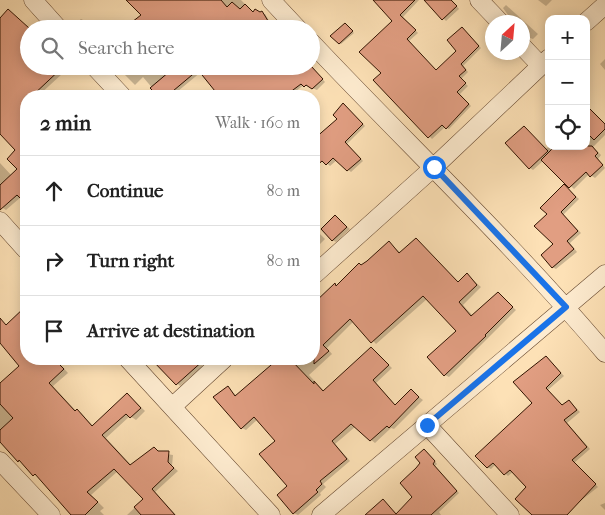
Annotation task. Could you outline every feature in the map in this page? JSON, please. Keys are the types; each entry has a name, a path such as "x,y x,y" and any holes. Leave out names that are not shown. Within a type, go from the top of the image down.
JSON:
{"street":[{"path":"33,0 51,20"},
{"path":"271,0 290,20"},
{"path":"478,0 493,15"},
{"path":"590,18 605,5"},
{"path":"320,51 434,167 566,307 605,353"},
{"path":"320,270 434,167 545,62 530,52"},
{"path":"102,75 116,90"},
{"path":"0,222 20,244"},
{"path":"321,515 605,274"},
{"path":"134,365 271,515"},
{"path":"173,406 217,365"},
{"path":"427,425 510,515"},
{"path":"0,461 51,515"}],"building":[{"path":"126,0 221,0 227,7 232,2 240,9 245,4 253,12 255,9 260,12 262,11 268,20 135,20 141,15"},
{"path":"373,0 415,0 400,15 416,30 407,39 436,70 456,51 447,40 462,27 479,46 461,64 466,70 459,76 466,83 457,92 469,104 446,129 442,125 428,138 373,80 381,73 359,52 392,21"},
{"path":"424,0 451,0 457,6 442,20"},
{"path":"8,9 20,20 20,75 54,75 38,90 20,90 20,198 17,195 0,210 0,185 17,169 7,159 15,150 0,134 0,18"},
{"path":"345,23 353,31 339,44 330,36"},
{"path":"165,75 192,75 174,90 152,90 150,88"},
{"path":"202,75 319,75 323,79 312,89 301,84 293,90 214,90"},
{"path":"343,103 363,124 345,142 361,159 347,171 333,158 326,165 322,161 320,163 320,134 337,119 333,115"},
{"path":"590,109 605,124 605,129 594,140 590,136"},
{"path":"524,126 548,151 529,169 505,143"},
{"path":"590,146 592,146 598,153 595,156 603,165 590,177 586,172 569,188 541,160 551,150 590,150"},
{"path":"564,184 576,197 561,212 578,231 567,241 574,249 552,268 541,255 553,244 534,226 547,214 540,208"},
{"path":"335,215 347,227 332,241 321,229"},
{"path":"416,238 458,282 467,273 477,285 459,302 471,316 498,292 513,307 444,376 427,357 456,331 423,296 371,343 350,319 323,345 329,351 320,359 320,297 335,283 336,286 359,263 361,265 367,261 389,241 399,253"},
{"path":"20,312 20,365 60,365 64,369 49,383 92,426 127,393 141,408 130,418 126,414 102,435 130,465 154,447 158,451 169,451 168,462 174,468 152,489 175,515 141,515 134,507 143,499 114,469 87,492 98,502 85,515 71,515 35,474 33,476 0,442 0,430 13,418 0,404 0,383 19,366 0,343 0,318 6,325"},
{"path":"371,347 389,365 373,380 395,405 411,389 419,397 389,428 387,426 370,441 351,424 332,441 347,459 320,481 322,484 316,490 318,492 293,514 277,495 287,486 259,454 275,441 254,417 241,429 213,397 228,386 235,396 271,365 296,365 323,391"},
{"path":"546,356 561,373 546,388 562,405 569,400 577,410 564,420 587,447 572,460 596,484 567,515 532,515 515,499 526,487 510,470 504,475 493,463 487,468 475,456 532,403 513,382"},
{"path":"157,365 198,365 176,385"},
{"path":"424,449 435,461 433,464 457,491 431,515 365,515 383,499 396,514 412,497 400,483 420,463 415,457"}],"route":[{"path":"427,425 566,307 434,167"}]}
